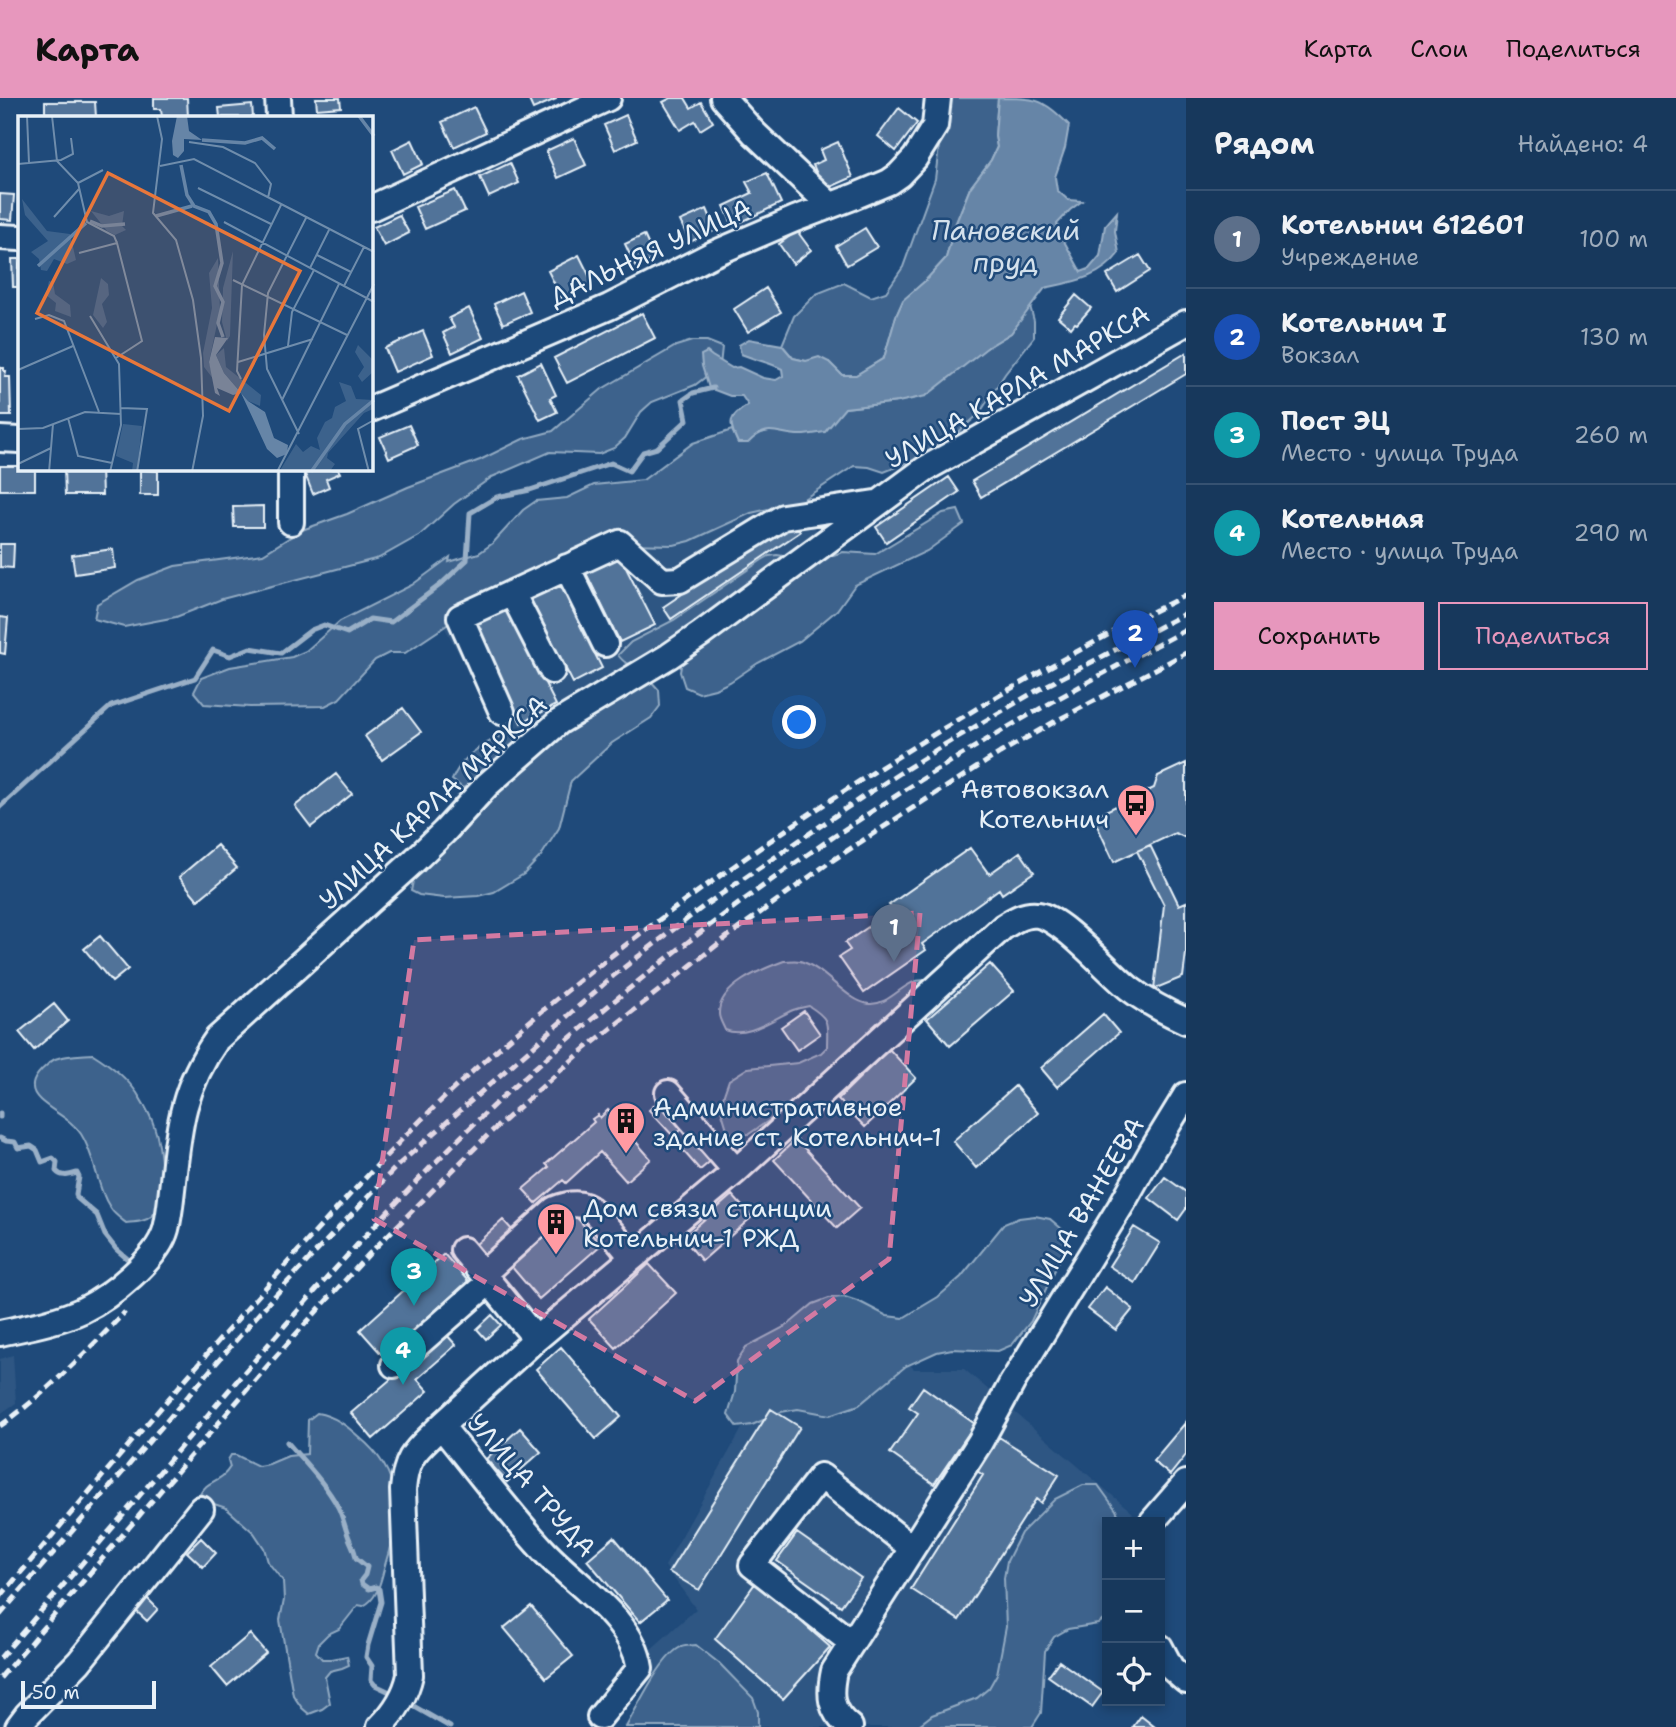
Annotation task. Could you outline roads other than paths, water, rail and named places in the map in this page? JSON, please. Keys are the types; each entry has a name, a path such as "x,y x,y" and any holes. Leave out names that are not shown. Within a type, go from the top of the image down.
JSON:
{"street":[{"path":"278,98 279,116"},
{"path":"373,207 608,98"},
{"path":"723,98 754,133 830,205"},
{"name":"ДАЛЬНЯЯ УЛИЦА","path":"373,408 609,307 713,254 882,185 899,175 915,158 935,127 938,98"},
{"path":"0,237 18,237"},
{"name":"УЛИЦА КАРЛА МАРКСА","path":"0,1333 83,1310 136,1273 155,1251 165,1232 180,1125 188,1094 196,1072 217,1039 415,860 487,785 559,722 701,634 925,469 1186,323"},
{"path":"0,439 18,440"},
{"path":"291,471 291,522"},
{"path":"502,712 460,617 620,543 662,581 680,580 783,517 878,503"},
{"path":"567,568 606,645"},
{"path":"512,593 552,671"},
{"name":"УЛИЦА ТРУДА","path":"600,1717 640,1668 638,1654 625,1632 600,1602 544,1552 441,1426 536,1339 736,1171 1003,926 1021,916 1040,915 1057,922 1129,988 1159,1009 1186,1021"},
{"path":"668,1093 736,1171"},
{"name":"УЛИЦА ВАНЕЕВА","path":"850,1727 835,1709 830,1690 834,1671 980,1442 1012,1383 1186,1095"},
{"path":"394,1365 555,1209 577,1204 594,1210 632,1257"},
{"path":"463,1250 536,1339"},
{"path":"380,1727 401,1700 410,1675 403,1490 405,1470 414,1452 441,1426"},
{"path":"852,1643 752,1565 821,1476 912,1548"},
{"path":"1156,1517 1186,1483"},
{"path":"18,1727 79,1662 201,1509"},
{"path":"1165,1657 1171,1668 1186,1681"}],"water":[{"name":"Пановский пруд","path":"998,98 1038,101 1052,109 1069,125 1065,148 1055,177 1057,190 1068,200 1082,201 1057,224 1081,272 1089,269 1100,256 1105,226 1117,212 1115,231 1119,253 1095,273 1076,281 1045,288 1011,333 988,347 926,396 845,408 825,432 801,435 767,431 748,443 738,443 731,425 733,417 748,405 742,396 730,396 709,388 701,355 707,352 732,368 739,367 763,378 776,380 783,376 782,369 741,354 739,345 749,339 782,345 793,358 806,361 819,357 829,362 842,375 856,375 884,358 903,300 946,258 955,225 970,188 991,160 997,147 995,136"}],"waterway":[{"path":"0,807 111,706 195,678 213,650 230,656 250,648 281,653 311,630 324,625 347,633 370,619 391,622 440,585 467,560 470,513 497,497 530,490 611,463 629,471 643,452 657,448 687,420 683,400 693,393 713,388"},
{"path":"0,1138 15,1142 18,1148 31,1146 37,1150 42,1162 53,1158 57,1162 56,1171 61,1175 77,1173 77,1198 97,1215 105,1235 130,1261"},
{"path":"287,1442 321,1481 338,1507 356,1558 367,1567 362,1584 369,1589 379,1589 381,1602 366,1657 372,1666 371,1680 375,1685 392,1693"},
{"path":"408,1703 450,1727"}],"railway":[{"path":"0,1597 269,1283 337,1209 458,1084 534,1018 652,925 734,866 898,756 1011,688 1186,595"},
{"path":"0,1615 268,1303 397,1166 613,976 704,906 864,796 944,745 1036,691 1186,613"},
{"path":"0,1658 358,1243 450,1147 532,1071 659,965 802,858 951,761 1106,672 1186,630"},
{"path":"0,1678 276,1356 369,1254 491,1132 586,1048 727,937 827,864 1000,753 1186,653"},
{"path":"0,1426 50,1386 125,1312"}],"place":[{"name":"Котельнич I","path":"1135,668"},
{"name":"Автовокзал Котельнич","path":"1136,837"},
{"name":"Котельнич 612601","path":"894,962"},
{"name":"Административное здание ст. Котельнич-1","path":"626,1155"},
{"name":"Дом связи станции Котельнич-1 РЖД","path":"556,1256"},
{"name":"Пост ЭЦ","path":"414,1306"},
{"name":"Котельная","path":"403,1385"}]}
